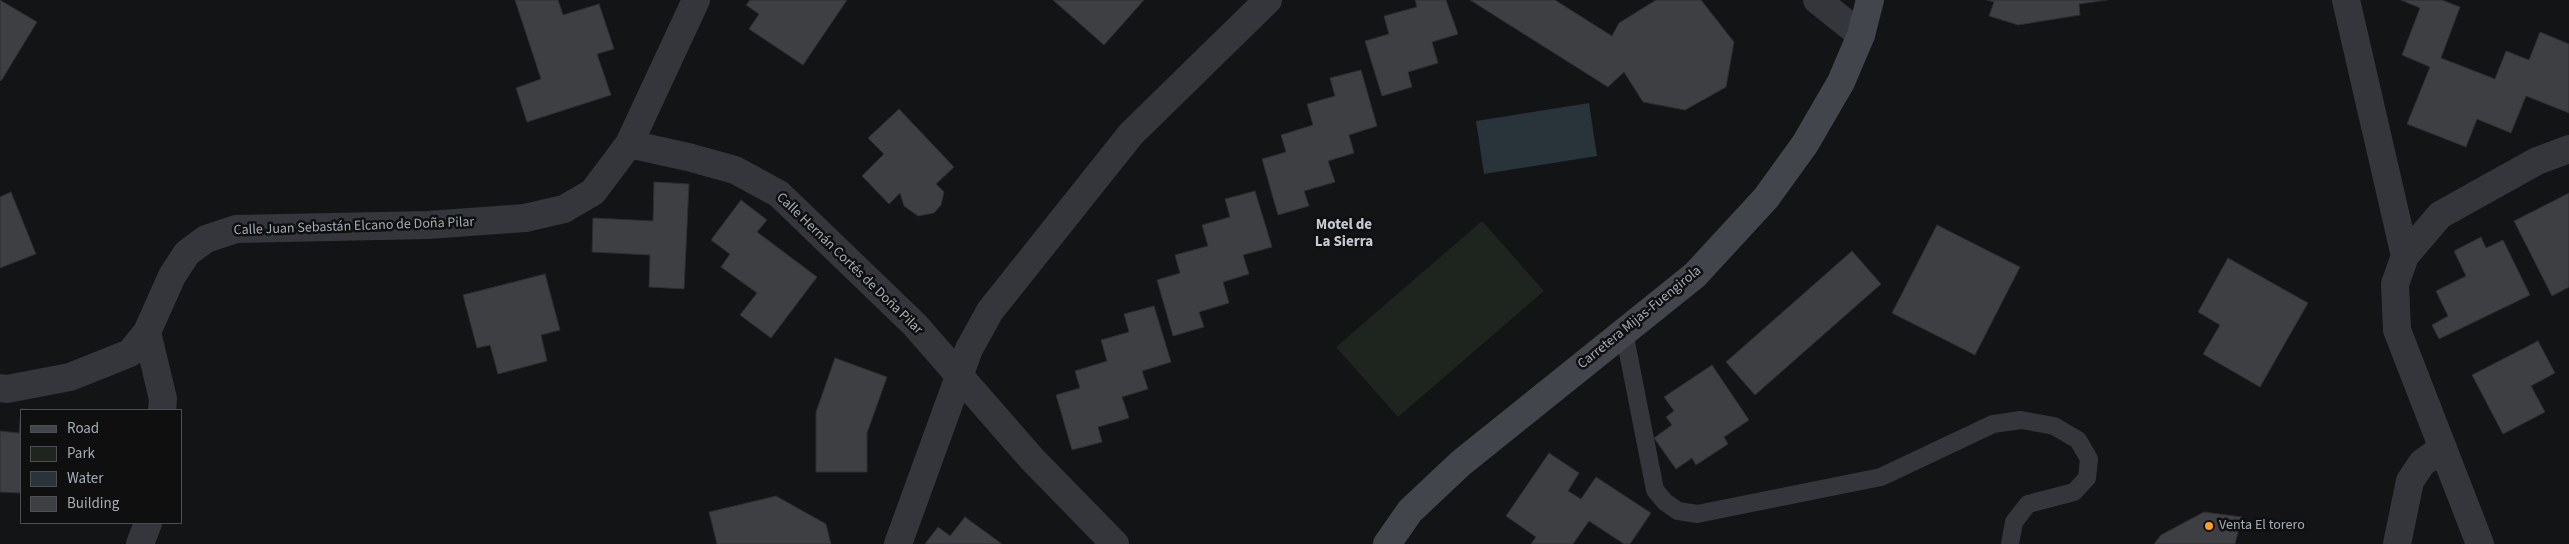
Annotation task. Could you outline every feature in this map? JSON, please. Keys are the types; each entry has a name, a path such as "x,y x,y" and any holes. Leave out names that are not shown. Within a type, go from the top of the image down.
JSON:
{"main road":[{"name":"Carretera Mijas-Fuengirola","path":"1387,544 1410,511 1461,463 1695,276 1766,198 1805,144 1841,82 1861,35 1870,0"}],"street":[{"path":"629,144 696,0"},
{"path":"898,544 969,349 990,311 1130,134 1268,0"},
{"path":"1817,0 1861,35"},
{"path":"2346,0 2405,256"},
{"name":"Calle Juan Sebastán Elcano de Doña Pilar","path":"0,388 7,389 70,377 130,353 147,332 172,276 187,253 206,239 236,229 428,225 525,218 564,209 593,192 629,144"},
{"name":"Calle Hernán Cortés de Doña Pilar","path":"629,144 688,156 735,170 779,194 915,325 1032,459 1115,544"},
{"path":"2480,544 2397,330 2395,284 2405,256 2440,215 2538,161 2569,149"},
{"path":"147,332 163,399 162,409"},
{"path":"2397,544 2410,481 2422,462 2443,448"},
{"path":"140,544 148,524"}],"lane":[{"path":"1624,332 1655,490 1665,502 1678,511 1697,514 1881,477 1993,424 2021,420 2054,426 2078,440 2089,459 2087,478 2074,492 2028,504 2014,522 2010,544"}],"green space":[{"path":"1482,221 1544,291 1398,417 1336,347"}],"water":[{"path":"1589,103 1597,156 1484,174 1476,121"}],"building":[{"path":"0,0 37,22 1,81 0,80"},
{"path":"515,0 558,0 563,15 599,4 614,49 597,54 611,95 527,122 516,88 541,79"},
{"path":"750,0 847,0 803,65 749,29 759,14 746,5"},
{"path":"1053,0 1144,0 1104,45"},
{"path":"1415,0 1446,0 1458,34 1432,42 1438,63 1408,72 1412,87 1382,96 1365,41 1389,34 1384,16 1417,7"},
{"path":"1470,0 1555,0 1612,36 1619,23 1656,0 1701,0 1734,42 1726,87 1685,110 1643,102 1624,72 1608,87"},
{"path":"1987,0 2107,0 2079,4 2080,15 2018,25 1989,16 1994,2"},
{"path":"2401,0 2442,0 2460,7 2441,58 2495,79 2506,51 2529,60 2540,32 2569,44 2569,113 2526,96 2511,133 2477,119 2466,147 2407,124 2430,67 2402,55 2420,8"},
{"path":"1361,70 1377,126 1349,135 1354,153 1328,161 1335,182 1304,191 1309,206 1278,215 1262,159 1286,152 1281,135 1313,125 1307,104 1335,96 1330,78"},
{"path":"899,109 954,167 936,184 944,192 941,205 934,213 918,216 904,206 900,193 889,204 862,176 884,154 868,138"},
{"path":"654,182 689,184 684,289 649,287 650,255 592,252 593,218 653,221"},
{"path":"1255,191 1272,247 1243,255 1249,274 1223,282 1229,303 1199,312 1204,327 1173,336 1157,280 1180,273 1175,255 1208,246 1202,225 1230,217 1225,199"},
{"path":"11,192 36,254 0,268 0,197"},
{"path":"2569,193 2569,287 2552,296 2514,221"},
{"path":"741,200 767,220 757,232 817,277 771,338 740,315 757,293 721,267 730,254 711,240"},
{"path":"1937,225 2020,267 1975,355 1892,313"},
{"path":"2481,237 2486,248 2503,240 2530,295 2439,339 2432,325 2448,316 2436,291 2466,276 2454,251"},
{"path":"1852,251 1881,284 1755,395 1726,362"},
{"path":"2228,258 2308,303 2260,387 2203,354 2220,325 2198,312"},
{"path":"545,274 560,330 541,335 547,361 498,374 490,345 477,348 463,295"},
{"path":"1154,306 1171,362 1142,371 1148,389 1122,397 1129,418 1098,427 1102,442 1072,450 1056,395 1080,388 1075,371 1107,361 1101,340 1129,332 1124,314"},
{"path":"2538,341 2555,373 2531,386 2545,412 2503,434 2472,375"},
{"path":"835,358 887,377 867,433 867,472 816,472 816,412"},
{"path":"1712,365 1749,420 1724,437 1728,444 1696,465 1692,458 1676,469 1654,438 1672,425 1666,417 1674,411 1664,397"},
{"path":"20,421 20,493 0,492 0,431 19,433"},
{"path":"1549,453 1579,473 1568,491 1581,499 1596,477 1651,513 1630,544 1624,544 1589,521 1573,544 1531,544 1536,537 1506,516"},
{"path":"776,496 826,524 831,544 717,544 709,512"},
{"name":"Venta El torero","path":"2204,512 2242,517 2235,544 2154,544 2161,535"},
{"path":"965,517 1002,544 925,544 938,527 950,536"}],"place":[{"name":"Venta El torero","path":"2209,526"}],"district":[{"name":"Motel de La Sierra","path":"1344,234"}]}
